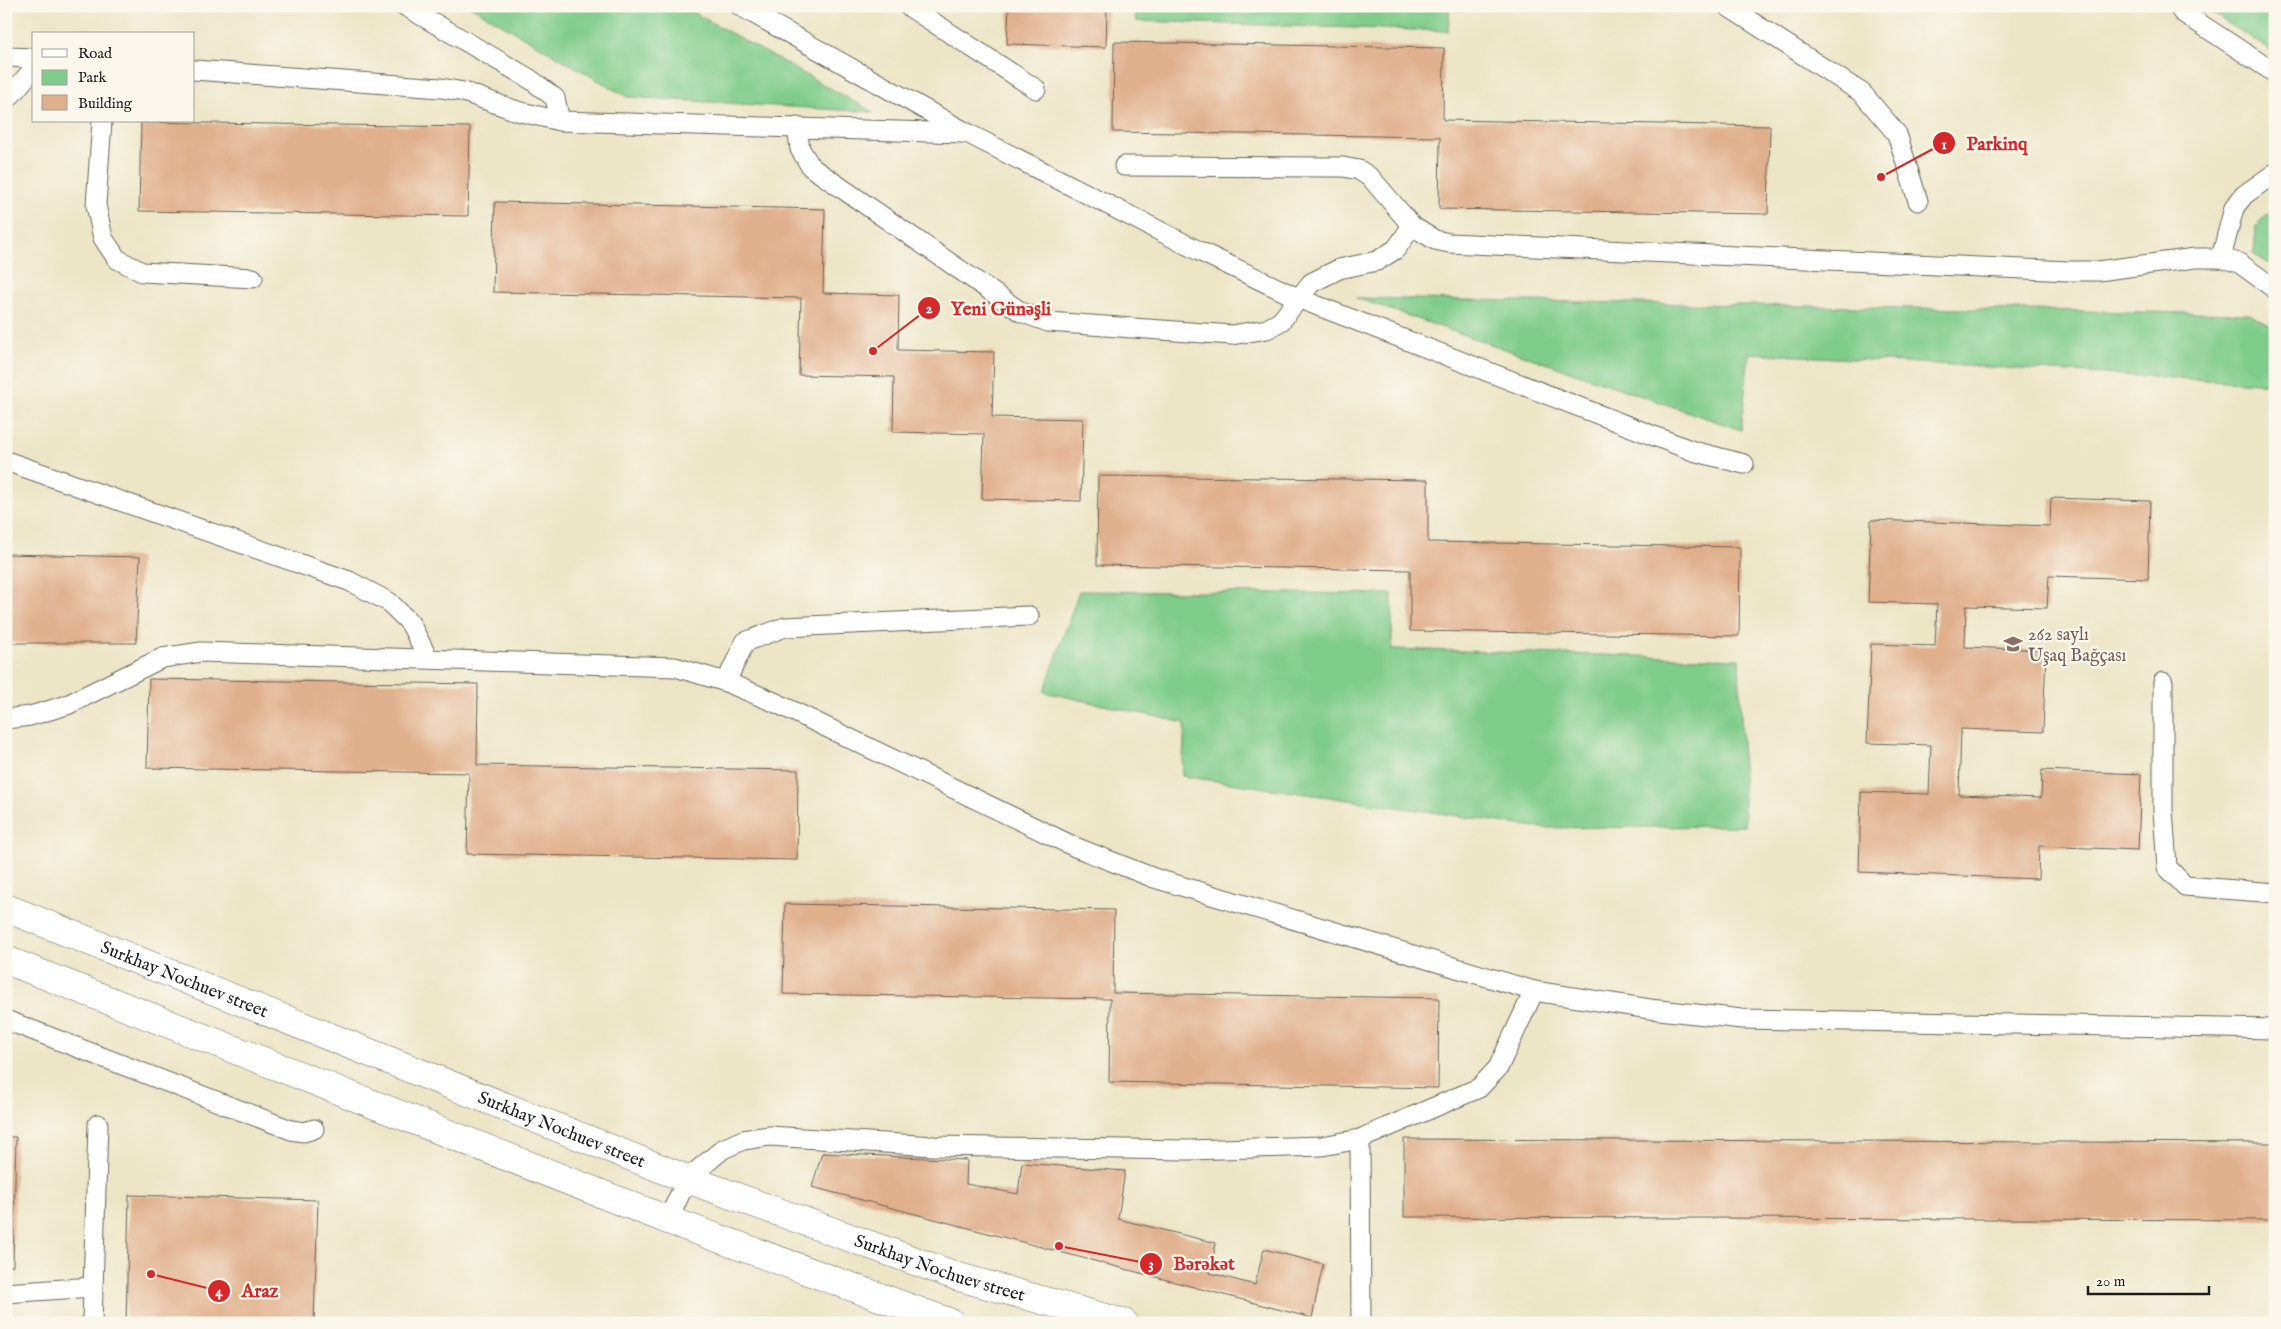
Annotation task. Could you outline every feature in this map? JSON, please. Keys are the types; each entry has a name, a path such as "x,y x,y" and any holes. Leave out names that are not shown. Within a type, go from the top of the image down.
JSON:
{"street":[{"name":"Surkhay Nochuev street","path":"6,908 687,1179 959,1277 1124,1323"},
{"path":"6,960 668,1220 951,1323"}],"lane":[{"path":"405,6 530,79 555,98 560,121"},
{"path":"740,6 967,133 1199,251 1300,299 1693,451 1744,464"},
{"path":"908,6 1036,89"},
{"path":"1727,6 1862,93 1897,134 1918,201"},
{"path":"2178,6 2182,12 2275,73"},
{"path":"6,57 32,58"},
{"path":"6,100 32,70"},
{"path":"195,70 441,88 464,92 517,111 560,121 967,133"},
{"path":"102,122 96,205 103,238 117,259 142,272 253,278"},
{"path":"797,127 800,148 810,168 1021,312 1048,322 1232,335 1267,329 1281,321 1311,283 1338,269 1377,261 1396,249 1412,226"},
{"path":"1124,166 1344,168 1359,170 1371,178 1412,226 1435,240 1449,243 2069,271 2098,271 2195,258 2221,258 2239,263 2275,288"},
{"path":"2221,258 2234,208 2244,195 2275,172"},
{"path":"6,461 349,581 389,602 410,622 428,658"},
{"path":"726,682 745,642 785,627 1028,616"},
{"path":"6,719 30,716 67,705 162,658 201,652 675,667 726,682 774,702 1074,847 1145,874 1239,905 1534,991 1650,1009 1742,1019 2275,1029"},
{"path":"2163,682 2163,810 2167,867 2185,886 2275,893"},
{"path":"668,1220 687,1179 723,1149 744,1140 769,1136 934,1146 1188,1150 1322,1146 1360,1139 1480,1088 1498,1068 1534,991"},
{"path":"6,1020 291,1130 304,1132 314,1129"},
{"path":"92,1323 98,1124"},
{"path":"1360,1139 1361,1323"},
{"path":"6,1293 93,1287"}],"green space":[{"path":"470,6 682,6 873,112 627,97"},
{"path":"1134,6 1450,6 1448,31 1136,21"},
{"path":"2207,10 2275,13 2275,53"},
{"path":"2275,208 2275,268 2254,254 2256,226"},
{"path":"1356,298 2249,314 2275,328 2275,384 1749,353 1741,430"},
{"path":"1079,591 1392,594 1392,649 1739,659 1745,826 1541,828 1182,776 1185,723 1044,692"}],"building":[{"path":"1009,6 1107,6 1106,47 1007,44"},
{"path":"1114,42 1444,48 1443,120 1770,126 1768,214 1439,209 1440,137 1113,132"},
{"path":"141,122 470,127 468,216 139,211"},
{"path":"495,202 825,209 823,293 899,295 898,350 994,352 992,417 1083,419 1081,501 982,499 984,434 893,432 894,377 799,375 801,298 493,292"},
{"path":"1098,476 1428,480 1428,542 1740,547 1739,636 1410,631 1410,570 1097,565"},
{"path":"2051,498 2150,501 2148,579 2049,576 2047,608 1966,606 1965,647 2046,650 2043,732 1961,729 1959,795 2041,798 2042,770 2141,774 2138,850 2039,846 2038,879 1859,872 1861,792 1929,794 1931,745 1867,743 1871,644 1935,646 1937,604 1868,602 1871,520 2050,526"},
{"path":"6,554 140,557 136,643 6,643"},
{"path":"149,679 478,684 477,765 798,770 797,860 467,854 469,773 147,768"},
{"path":"785,904 1114,910 1113,993 1439,998 1438,1088 1109,1082 1110,999 783,994"},
{"path":"6,1137 16,1137 13,1266 6,1266"},
{"path":"1404,1139 2275,1143 2275,1220 1404,1217"},
{"path":"822,1153 967,1160 966,1184 1018,1194 1022,1163 1125,1171 1118,1219 1216,1243 1210,1273 1255,1285 1264,1249 1323,1264 1312,1318 812,1187"},
{"path":"129,1195 318,1200 314,1323 126,1323"}],"place":[{"name":"Parkinq","path":"1881,177"},
{"name":"Yeni Günəşli","path":"873,351"},
{"name":"262 saylı Uşaq Bağçası","path":"2013,644"},
{"name":"Bərəkət","path":"1059,1246"},
{"name":"Araz","path":"151,1274"}]}
